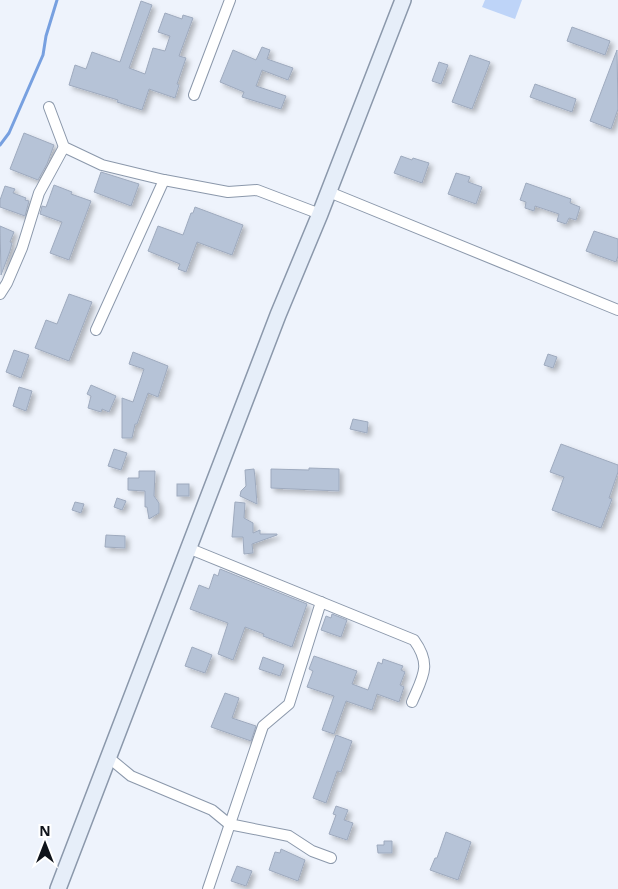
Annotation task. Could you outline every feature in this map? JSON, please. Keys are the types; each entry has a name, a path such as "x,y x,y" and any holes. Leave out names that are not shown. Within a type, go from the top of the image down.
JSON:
{"street":[{"path":"194,95 230,0"},
{"path":"58,889 278,315 329,192 403,0"},
{"path":"49,107 64,148 102,165 164,180 228,192 257,190 320,214"},
{"path":"0,294 7,283 22,248 39,193 64,148"},
{"path":"96,330 164,180"},
{"path":"329,192 618,310"},
{"path":"188,548 414,640 423,653 425,668 412,702"},
{"path":"208,889 263,726 289,704 321,602"},
{"path":"108,758 131,776 212,810 229,824 289,836 312,851 330,858"}],"shaded area":[{"path":"485,0 522,0 515,19 482,7"}],"building":[{"path":"141,1 152,5 129,68 145,74 153,48 165,51 170,36 158,32 165,13 182,19 183,15 193,18 179,56 186,58 177,84 179,85 175,98 149,89 142,110 117,102 118,100 69,85 75,65 86,69 92,52 120,62"},
{"path":"572,27 610,41 605,55 567,41"},
{"path":"262,47 270,50 267,59 293,68 288,80 262,70 256,86 286,96 281,109 242,97 244,92 220,82 233,50 256,60"},
{"path":"617,50 618,109 611,129 590,121"},
{"path":"470,55 490,62 472,109 452,102"},
{"path":"439,62 448,65 441,84 432,81"},
{"path":"535,84 576,99 572,112 530,97"},
{"path":"24,133 54,145 47,164 38,180 10,169"},
{"path":"401,156 429,163 422,183 394,173"},
{"path":"101,172 139,184 131,206 94,192"},
{"path":"456,173 470,177 468,182 482,187 476,204 448,194"},
{"path":"526,183 571,199 570,203 580,207 576,220 569,218 566,224 557,221 559,214 535,206 534,211 525,208 526,202 520,200"},
{"path":"54,185 72,192 71,194 91,201 69,260 50,253 62,222 40,214 42,206 46,207"},
{"path":"5,186 15,189 13,193 29,201 25,216 0,207 0,200"},
{"path":"195,207 243,225 232,255 197,242 186,272 178,269 180,264 148,251 158,226 183,235"},
{"path":"0,226 14,232 10,242 12,243 10,251 1,275"},
{"path":"594,231 618,239 616,262 586,251"},
{"path":"69,294 92,302 69,361 35,348 46,320 57,324"},
{"path":"14,350 29,355 21,378 6,372"},
{"path":"133,352 168,366 158,397 148,393 137,424 135,424 132,438 122,438 122,398 133,402 144,369 129,364"},
{"path":"548,354 557,357 553,368 544,365"},
{"path":"91,385 116,396 109,412 102,409 101,412 88,408 91,396 87,394"},
{"path":"19,387 32,391 26,411 13,406"},
{"path":"353,419 368,422 367,433 350,429"},
{"path":"561,444 618,465 618,472 609,498 612,499 601,528 552,510 564,477 550,472"},
{"path":"114,449 127,453 121,470 108,466"},
{"path":"309,468 339,469 339,491 271,488 271,469 309,470"},
{"path":"254,469 257,504 240,496 241,491 246,486 245,470"},
{"path":"139,471 155,471 154,496 159,503 159,513 149,519 147,507 145,507 145,491 128,490 128,478 139,478"},
{"path":"177,484 189,484 189,496 177,496"},
{"path":"117,498 126,501 122,510 114,507"},
{"path":"75,502 84,504 81,513 72,510"},
{"path":"235,502 245,503 244,518 253,523 253,533 260,530 260,534 277,534 252,544 253,553 244,554 243,537 232,537"},
{"path":"106,535 125,536 125,548 105,547"},
{"path":"220,569 307,604 292,647 245,627 233,660 218,654 228,623 190,609 199,585 209,589 214,574 218,576"},
{"path":"332,614 347,620 341,637 321,630 326,616 331,618"},
{"path":"192,647 212,655 205,673 185,666"},
{"path":"314,656 357,671 352,684 368,690 378,662 382,664 383,659 403,666 401,670 405,672 400,685 404,687 399,702 377,694 372,710 346,701 334,734 322,730 334,696 307,687 313,671 309,669"},
{"path":"263,657 284,665 280,676 259,669"},
{"path":"225,693 239,698 232,718 256,726 251,741 211,727"},
{"path":"336,735 352,741 341,772 337,771 326,803 313,798"},
{"path":"336,806 348,810 344,820 353,823 347,840 329,834 336,815 333,814"},
{"path":"446,832 471,842 458,880 430,870 435,858 437,858"},
{"path":"384,841 392,841 392,853 378,853 377,845 384,845"},
{"path":"281,849 305,860 298,881 269,870 275,852 280,853"},
{"path":"237,866 252,871 246,886 231,881"}],"waterway":[{"path":"0,145 9,133 43,55 46,36 57,0"}]}
